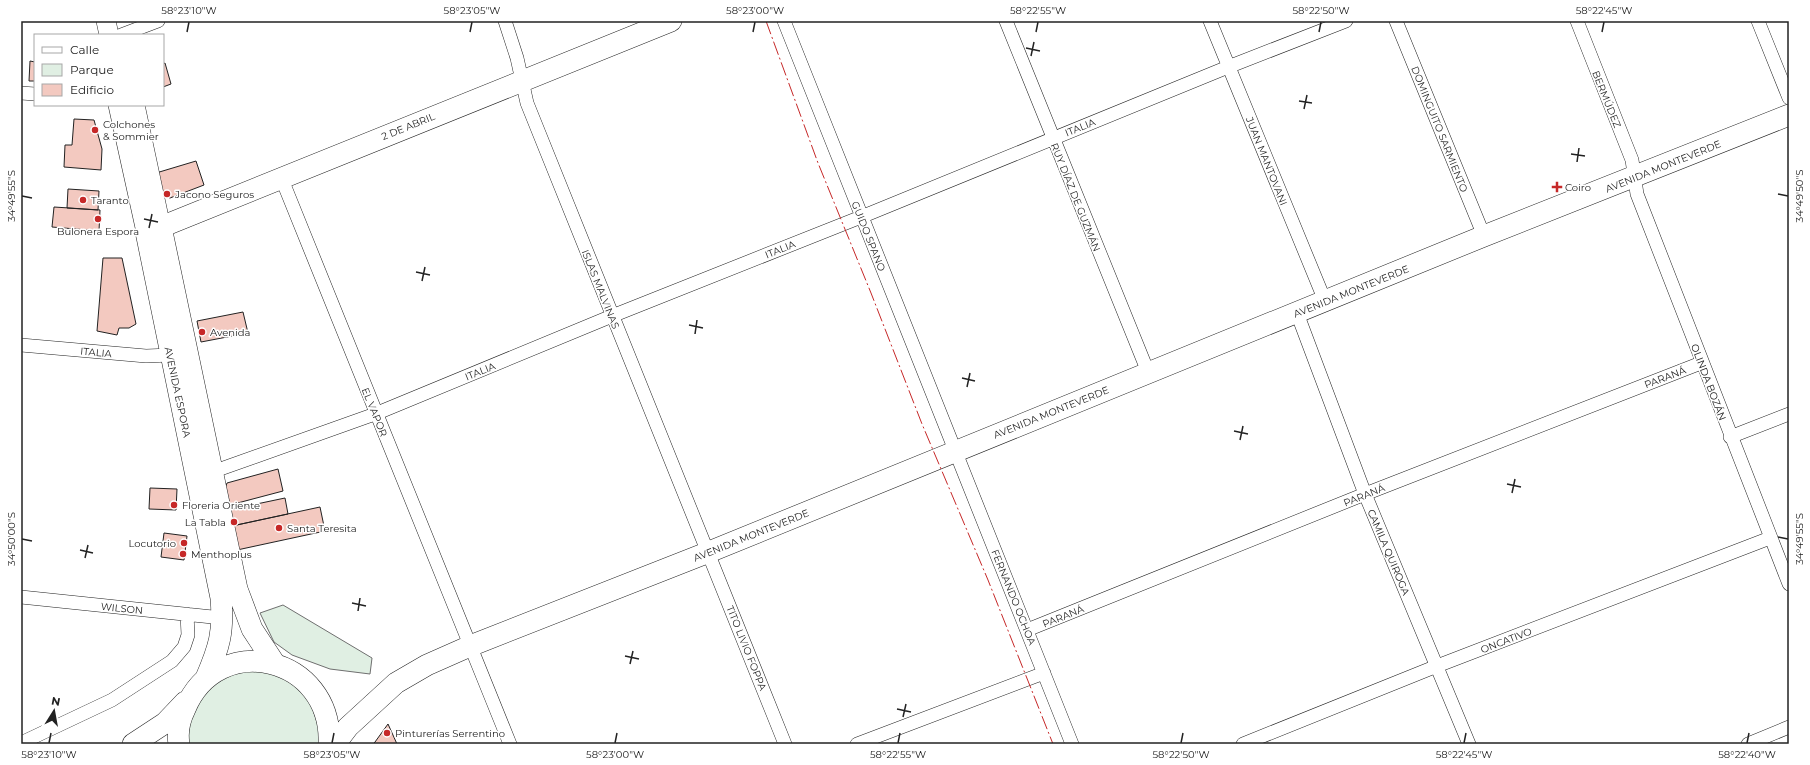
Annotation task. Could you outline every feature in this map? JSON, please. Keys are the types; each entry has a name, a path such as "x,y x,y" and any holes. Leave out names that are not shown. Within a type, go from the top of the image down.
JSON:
{"main road":[{"path":"106,21 109,34"},
{"name":"2 DE ABRIL","path":"153,229 671,21"},
{"name":"AVENIDA ESPORA","path":"118,106 153,229 212,472 237,589 252,629 275,664"},
{"name":"AVENIDA ESPORA","path":"135,106 171,355 221,598 222,618 220,641 206,678"},
{"name":"AVENIDA MONTEVERDE","path":"335,744 348,727 396,682 427,665 470,646 709,552 1484,236 1789,115"},
{"path":"133,744 165,722 206,678 227,666 251,661 275,664 296,673 312,688 324,707 330,729 329,744"},
{"path":"179,744 180,719 189,698"}],"street":[{"path":"124,34 158,21"},
{"name":"ISLAS MALVINAS","path":"505,21 517,58 527,103 612,316 709,552"},
{"name":"GUIDO SPANO","path":"784,21 954,451"},
{"name":"RUY DÍAZ DE GUZMÁN","path":"1006,21 1052,139 1148,372"},
{"name":"JUAN MANTOVANI","path":"1210,21 1325,301"},
{"name":"ITALIA","path":"212,472 375,414 612,316 861,217 1228,67 1346,21"},
{"name":"DOMINGUITO SARMIENTO","path":"1396,21 1484,236"},
{"name":"BERMÚDEZ","path":"1577,21 1632,160 1633,177"},
{"path":"1758,21 1789,98"},
{"path":"21,93 34,94"},
{"name":"EL VAPOR","path":"281,177 375,414 510,744"},
{"name":"OLINDA BOZÁN","path":"1633,177 1637,194 1701,363 1789,584"},
{"name":"CAMILA QUIROGA","path":"1296,313 1365,494 1469,744"},
{"name":"ITALIA","path":"21,345 146,356 171,355"},
{"name":"PARANÁ","path":"1027,630 1365,494 1701,363"},
{"path":"1730,437 1789,414"},
{"name":"FERNANDO OCHOA","path":"954,451 1072,744"},
{"name":"ONCATIVO","path":"1243,744 1437,666 1770,538"},
{"name":"TITO LIVIO FOPPA","path":"709,552 785,744"},
{"name":"WILSON","path":"21,597 222,618"},
{"path":"21,743 112,700 172,661 184,647 188,635 187,614"},
{"path":"857,744 1044,673"},
{"path":"1748,744 1789,727"}],"green space":[{"path":"283,605 372,658 370,674 330,669 292,655 274,642 260,613"},
{"path":"268,667 306,688 324,744 187,744 192,707 224,674"}],"building":[{"path":"30,61 34,62 34,81 29,81"},
{"path":"164,64 171,84 164,87"},
{"path":"74,119 94,120 102,149 101,170 64,167 65,145 72,145"},
{"path":"196,161 204,185 170,198 162,195 156,173"},
{"name":"Taranto","path":"68,189 99,191 98,210 67,208"},
{"path":"54,207 100,210 99,231 52,227"},
{"path":"103,258 122,258 136,324 129,328 119,328 117,335 97,331"},
{"path":"243,312 248,333 201,342 197,321"},
{"path":"278,469 283,491 230,505 225,488 227,483"},
{"path":"150,488 177,489 176,510 149,509"},
{"path":"285,498 288,514 232,526 228,510"},
{"name":"Santa Teresita","path":"320,507 325,531 237,550 232,526"},
{"path":"164,533 187,536 184,560 161,557"},
{"name":"Pinturerías Serrentino","path":"388,724 397,744 373,744 375,742"}],"power":[{"path":"766,21 818,163 922,424 988,580 1053,744"}],"place":[{"name":"Colchones & Sommier","path":"95,130"},
{"name":"Coiro","path":"1557,187"},
{"name":"Jacono Seguros","path":"167,194"},
{"name":"Taranto","path":"83,200"},
{"name":"Bulonera Espora","path":"98,219"},
{"name":"Avenida","path":"202,332"},
{"name":"Floreria Oriente","path":"174,505"},
{"name":"La Tabla","path":"234,522"},
{"name":"Santa Teresita","path":"279,528"},
{"name":"Locutorio","path":"184,543"},
{"name":"Menthoplus","path":"183,554"},
{"name":"Pinturerías Serrentino","path":"387,733"}]}
